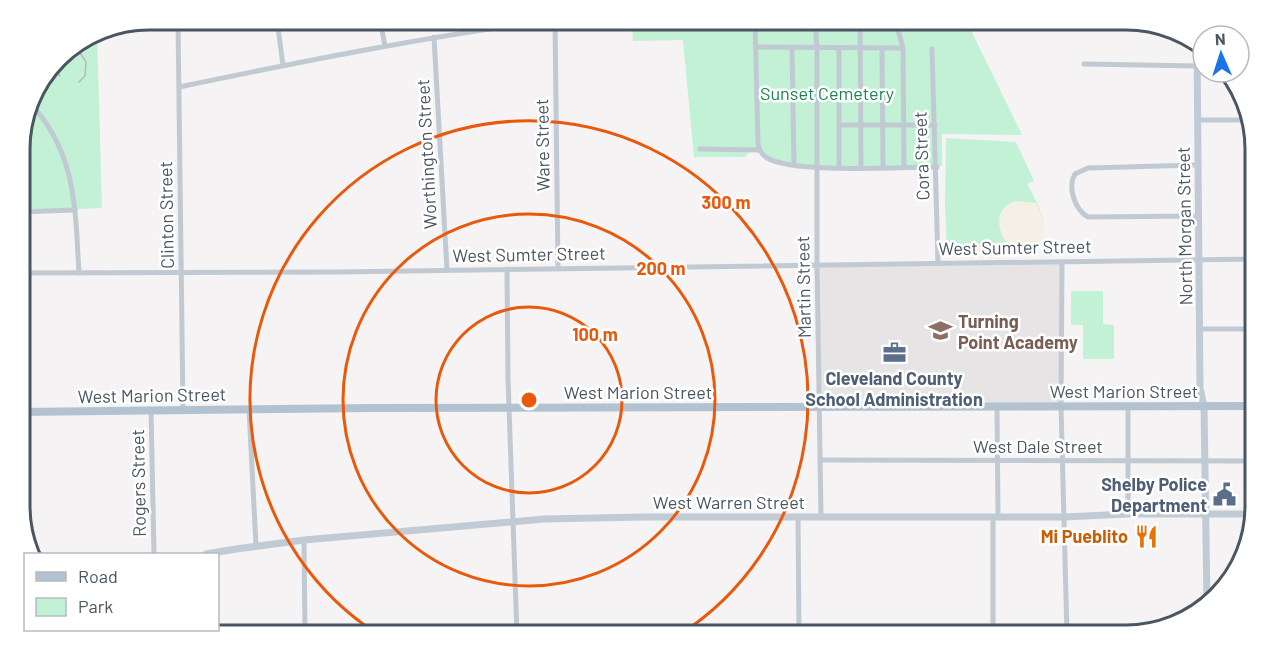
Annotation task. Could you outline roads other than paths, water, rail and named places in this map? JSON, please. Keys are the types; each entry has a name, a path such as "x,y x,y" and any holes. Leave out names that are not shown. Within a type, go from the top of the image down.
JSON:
{"main road":[{"name":"North Morgan Street","path":"1197,84 1200,388 1204,406 1207,590"},
{"name":"West Marion Street","path":"30,412 510,407 1245,406"},
{"name":"West Warren Street","path":"217,553 304,540 514,521 622,517 1064,517 1128,514 1244,514"}],"street":[{"name":"Clinton Street","path":"178,30 183,410"},
{"path":"278,30 283,65"},
{"path":"382,30 385,46"},
{"path":"179,87 283,65 484,30"},
{"name":"Ware Street","path":"555,30 558,269"},
{"path":"756,30 759,150"},
{"name":"Martin Street","path":"816,30 821,516"},
{"path":"860,30 861,167"},
{"path":"897,30 903,48 904,167"},
{"name":"Worthington Street","path":"434,37 447,270"},
{"path":"757,47 903,48"},
{"path":"792,48 794,165"},
{"path":"839,48 840,167"},
{"path":"882,48 883,167"},
{"name":"Cora Street","path":"932,49 938,263"},
{"path":"1084,64 1191,66"},
{"path":"36,111 61,148 70,174 79,273"},
{"path":"1197,120 1241,120"},
{"path":"839,125 935,125"},
{"path":"700,149 759,150 770,159 794,165 818,167 937,166"},
{"path":"1197,165 1088,168 1075,174 1071,184 1079,208 1088,217 1198,216"},
{"path":"30,212 75,210"},
{"name":"West Sumter Street","path":"30,273 558,269 1245,259"},
{"path":"1062,261 1061,406 1067,625"},
{"path":"507,269 517,625"},
{"path":"1200,329 1245,329"},
{"path":"993,625 998,460 997,406"},
{"path":"1128,406 1128,514"},
{"path":"249,409 256,546"},
{"name":"Rogers Street","path":"151,410 154,553"},
{"name":"West Dale Street","path":"820,460 1245,461"},
{"path":"798,516 799,625"},
{"path":"304,540 304,625"}],"railway":[{"path":"79,82 85,76 86,62 80,53"}],"place":[{"name":"Turning Point Academy","path":"940,331"},
{"name":"Cleveland County School Administration","path":"894,352"},
{"name":"Shelby Police Department","path":"1225,494"},
{"name":"Mi Pueblito","path":"1146,536"}],"park label":[{"name":"Sunset Cemetery","path":"827,93"}]}
